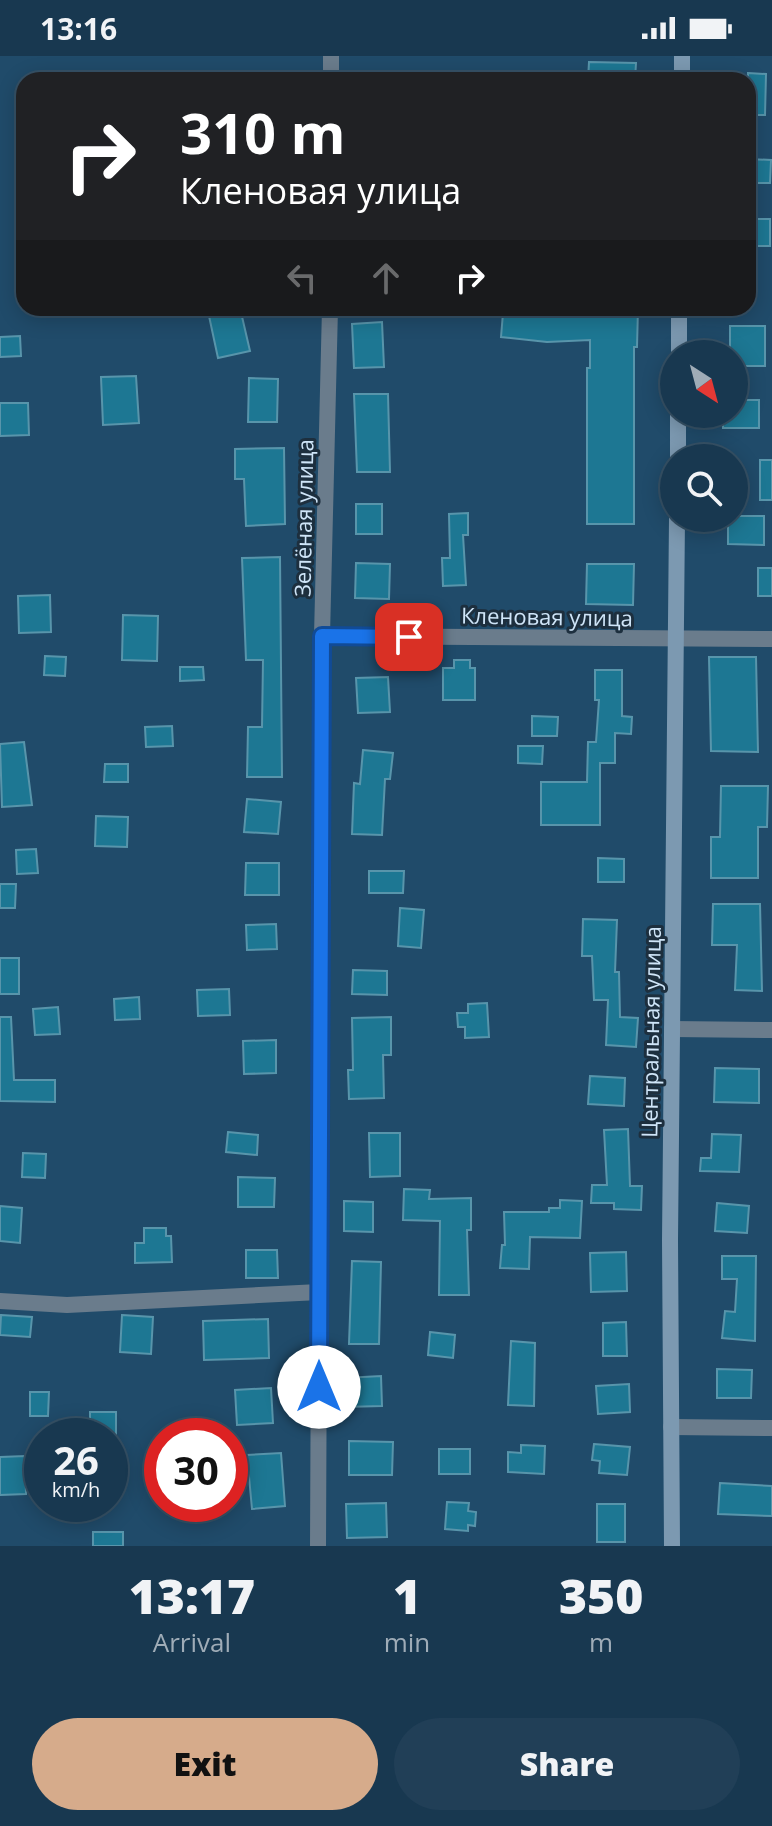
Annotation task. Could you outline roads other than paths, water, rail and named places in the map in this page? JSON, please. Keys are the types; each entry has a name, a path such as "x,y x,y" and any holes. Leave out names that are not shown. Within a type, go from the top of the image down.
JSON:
{"street":[{"name":"Зелёная улица","path":"318,1546 322,636 330,316"},
{"path":"679,316 679,340"},
{"name":"Центральная улица","path":"672,1546 672,1029 677,532"},
{"name":"Кленовая улица","path":"322,636 772,639"},
{"path":"672,1029 772,1030"},
{"path":"0,1301 67,1305 319,1292"},
{"path":"671,1427 772,1428"}]}
